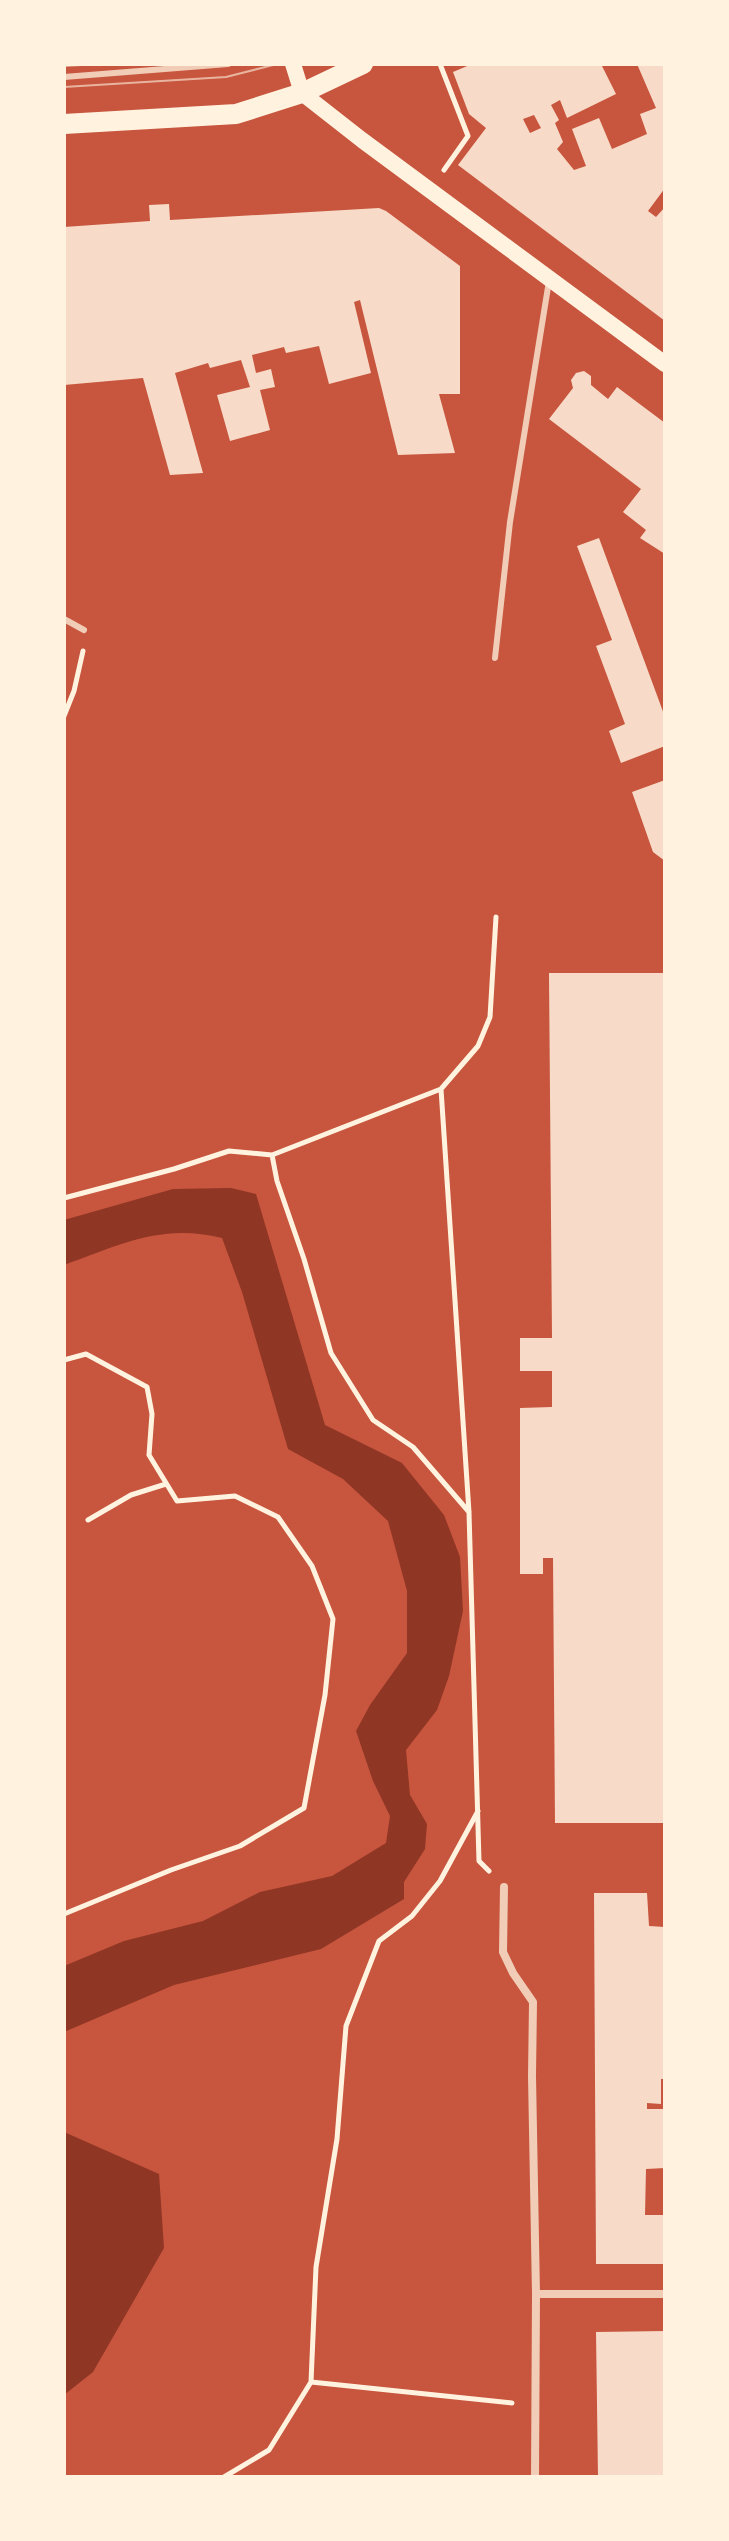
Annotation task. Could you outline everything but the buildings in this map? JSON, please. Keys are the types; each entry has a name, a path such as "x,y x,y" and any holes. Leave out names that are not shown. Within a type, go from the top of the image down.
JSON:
{"main road":[{"path":"293,64 302,93 665,364"},
{"path":"64,124 236,114 302,93 363,64"}],"street":[{"path":"504,1887 503,1952 533,2002 535,2477"},
{"path":"536,2294 665,2294"}],"lane":[{"path":"64,77 228,64"},
{"path":"495,658 510,522 550,277"},
{"path":"64,619 84,630"}],"path":[{"path":"429,189 468,136 440,64"},
{"path":"64,716 82,660 84,630"},
{"path":"64,1198 229,1151 272,1155 441,1089 478,1046 490,1017 496,917"},
{"path":"441,1089 469,1512 479,1861"},
{"path":"272,1155 277,1181 331,1353 373,1420 413,1447 469,1512"},
{"path":"64,1360 86,1354 147,1387 152,1414 149,1455 177,1501 235,1496 278,1517 312,1566 333,1619 325,1695 304,1808 240,1846 171,1870 64,1914"},
{"path":"88,1520 131,1495 166,1484"},
{"path":"224,2477 269,2450 311,2382 316,2267 337,2139 346,2026 379,1941 412,1916 440,1881 479,1809"},
{"path":"311,2382 536,2405"}],"shaded area":[{"path":"231,1188 256,1194 325,1425 402,1463 444,1515 460,1557 463,1611 449,1676 437,1710 406,1750 410,1795 427,1824 425,1849 404,1882 404,1899 321,1949 174,1985 64,2032 64,1966 124,1941 203,1921 260,1892 332,1876 386,1843 390,1816 373,1781 356,1731 370,1705 407,1653 407,1591 388,1521 343,1479 288,1449 242,1292 222,1238 179,1233 141,1238 64,1265 64,1220 173,1189"},
{"path":"64,2132 159,2174 164,2248 93,2372 64,2395"}],"tram line":[{"path":"64,66 100,64"},
{"path":"64,87 226,77 277,64"}]}
